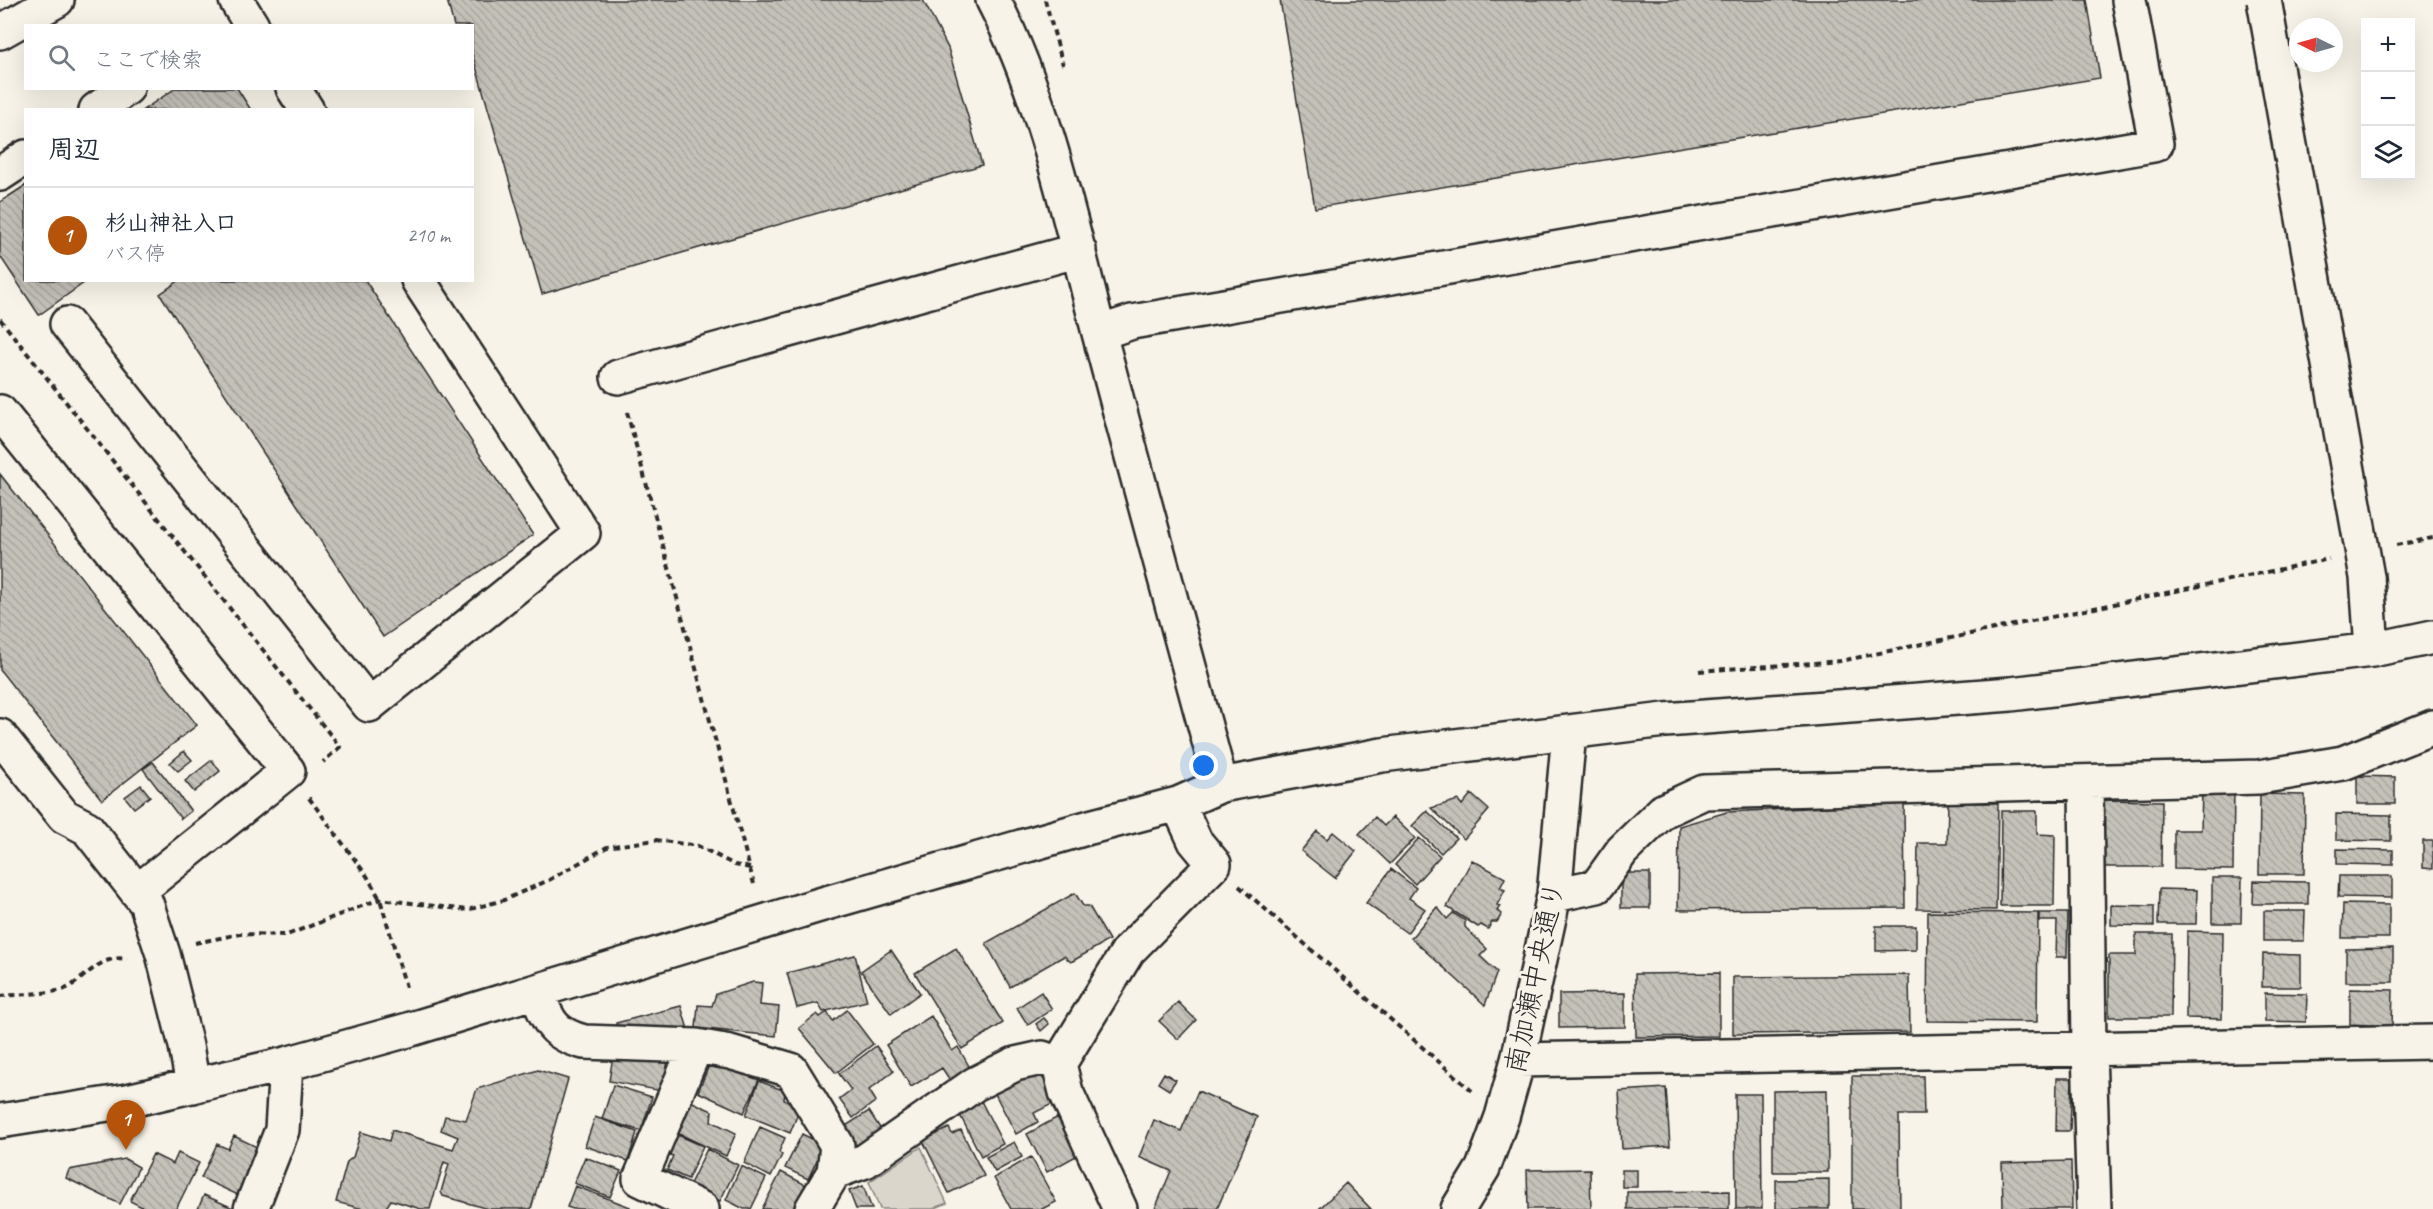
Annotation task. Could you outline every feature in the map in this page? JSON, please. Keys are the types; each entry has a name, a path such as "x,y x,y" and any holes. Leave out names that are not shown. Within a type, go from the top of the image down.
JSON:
{"street":[{"path":"0,32 57,0"},
{"path":"993,0 1010,34 1026,76 1078,250 1221,785"},
{"path":"1099,333 1144,320 2153,145 2156,144 2129,0"},
{"path":"2264,0 2367,577 2372,650"},
{"path":"99,108 124,90"},
{"path":"294,90 306,108"},
{"path":"0,174 24,158"},
{"path":"618,377 1078,250"},
{"path":"67,324 369,705 583,533 419,282"},
{"path":"0,412 288,771 138,892"},
{"path":"0,1121 127,1101 286,1064 536,992 816,906 1090,826 1178,804 1221,785 1382,755 1665,720 2011,694 2372,650 2433,637"},
{"path":"1554,895 1597,886 1622,851 1663,811 1704,792 2086,783 2270,775 2343,763 2433,727"},
{"name":"南加瀬中央通り","path":"1458,1209 1483,1168 1502,1117 1518,1060 1554,895 1569,733"},
{"path":"0,736 64,816 87,828 146,903 163,954 186,1046 193,1086"},
{"path":"2086,783 2089,1050 2094,1209"},
{"path":"1120,1209 1066,1092 1059,1064 1128,951 1214,864 1196,841 1178,804"},
{"path":"536,992 551,1026 568,1038 584,1042 696,1046 730,1052 791,1070 837,1145 834,1172 812,1209"},
{"path":"1518,1060 2433,1042"},
{"path":"696,1046 640,1179 702,1209"},
{"path":"834,1172 865,1161 975,1084 1015,1064 1042,1058 1059,1064"},
{"path":"251,1209 282,1130 286,1064"}],"path":[{"path":"1045,0 1064,68"},
{"path":"618,377 754,884"},
{"path":"2387,547 2433,538"},
{"path":"1699,671 1841,661 2330,559"},
{"path":"0,996 65,989 91,968 120,958 132,960 163,954 197,942 240,934 287,935 380,899 467,910 504,900 549,880 607,847 656,840 698,846 735,865 750,868"},
{"path":"1214,864 1502,1117"}],"shaded area":[{"path":"921,1147 947,1203 933,1209 880,1209 869,1182"}],"building":[{"path":"447,0 923,0 948,48 982,165 542,294 474,60 474,24 453,24"},
{"path":"1280,0 2087,0 2100,78 1315,208"},
{"path":"173,90 238,90 250,108 146,108"},
{"path":"24,186 24,282 85,282 39,315 0,256 0,202"},
{"path":"177,282 366,282 533,535 383,637 160,294"},
{"path":"0,474 197,725 102,800 0,670"},
{"path":"184,751 192,760 178,771 170,763"},
{"path":"212,760 220,771 194,792 185,781"},
{"path":"153,762 191,811 181,819 143,769"},
{"path":"2357,776 2395,777 2395,804 2357,804"},
{"path":"141,785 150,796 134,808 125,797"},
{"path":"2202,788 2234,788 2233,870 2174,869 2174,830 2201,830"},
{"path":"1471,794 1489,810 1464,839 1431,808 1458,800 1462,805"},
{"path":"2260,794 2305,795 2304,874 2259,874"},
{"path":"2101,800 2162,801 2161,867 2100,867"},
{"path":"1904,803 1905,908 1678,910 1679,826 1727,812"},
{"path":"1948,803 1998,803 1996,910 1917,909 1918,843 1947,843"},
{"path":"1427,811 1456,838 1441,853 1412,826"},
{"path":"2001,811 2037,811 2037,834 2055,835 2054,906 2000,906"},
{"path":"2336,814 2391,815 2391,841 2336,840"},
{"path":"1375,817 1384,826 1393,817 1415,838 1390,864 1359,834"},
{"path":"1317,831 1327,839 1333,832 1356,851 1335,878 1301,851"},
{"path":"1419,838 1440,856 1415,884 1395,865"},
{"path":"2423,841 2433,841 2433,869 2423,868"},
{"path":"2337,849 2393,850 2393,865 2337,864"},
{"path":"1472,860 1505,878 1500,888 1505,890 1497,905 1500,906 1497,911 1502,914 1497,922 1492,922 1488,929 1481,925 1478,927 1447,907"},
{"path":"1391,869 1416,888 1409,898 1425,909 1407,933 1366,903"},
{"path":"1621,873 1650,873 1650,908 1621,908"},
{"path":"2339,876 2392,876 2392,898 2338,897"},
{"path":"2212,878 2242,878 2241,923 2212,923"},
{"path":"2254,881 2308,882 2308,904 2253,904"},
{"path":"2159,889 2197,890 2196,924 2158,924"},
{"path":"1075,893 1083,906 1089,906 1109,940 1071,962 1064,956 1010,987 986,943"},
{"path":"2343,904 2389,905 2389,938 2342,938"},
{"path":"2111,905 2154,906 2154,926 2111,925"},
{"path":"1437,907 1447,919 1453,913 1465,921 1465,927 1487,949 1480,956 1497,972 1485,1005 1411,938"},
{"path":"2264,911 2305,911 2304,941 2264,941"},
{"path":"1928,912 2038,913 2037,1022 1927,1021"},
{"path":"2039,913 2068,913 2067,957 2056,957 2057,921 2039,921"},
{"path":"1876,926 1916,926 1916,950 1876,951"},
{"path":"2187,931 2223,932 2222,1019 2186,1018"},
{"path":"2136,934 2172,934 2171,1017 2109,1017 2109,955 2136,955"},
{"path":"956,948 1003,1023 962,1049 915,973"},
{"path":"2393,948 2393,982 2346,982 2346,949"},
{"path":"891,950 920,993 891,1014 861,971"},
{"path":"2263,954 2301,955 2301,987 2262,987"},
{"path":"855,955 867,1001 823,1012 818,1003 797,1008 787,973"},
{"path":"1719,973 1719,1036 1636,1037 1635,974"},
{"path":"1909,975 1910,1032 1733,1034 1733,977"},
{"path":"753,982 762,983 760,1005 779,1007 776,1036 696,1028 698,1005 712,1006 716,994"},
{"path":"2350,989 2393,990 2392,1026 2350,1024"},
{"path":"1041,992 1052,1009 1028,1025 1017,1008"},
{"path":"1625,993 1625,1027 1559,1028 1559,994"},
{"path":"2265,993 2307,994 2306,1022 2265,1021"},
{"path":"1178,1002 1196,1020 1178,1039 1159,1021"},
{"path":"681,1006 690,1036 619,1032 616,1023"},
{"path":"847,1010 873,1044 836,1073 799,1028 817,1014 820,1017 827,1012 833,1021"},
{"path":"931,1016 952,1051 958,1047 973,1073 953,1085 942,1068 911,1087 886,1045"},
{"path":"1044,1018 1049,1024 1041,1031 1036,1024"},
{"path":"876,1046 894,1071 869,1090 876,1101 853,1118 839,1099 851,1090 839,1074"},
{"path":"613,1056 668,1061 662,1091 609,1081"},
{"path":"710,1063 724,1069 738,1067 760,1077 744,1113 698,1092"},
{"path":"1037,1067 1056,1102 1034,1113 1038,1122 1016,1134 993,1090"},
{"path":"538,1070 568,1079 531,1209 488,1209 443,1196 441,1192 449,1164 444,1162 430,1209 421,1209 391,1200 385,1209 363,1209 336,1202 347,1162 353,1157 361,1132 389,1141 392,1130 453,1149 458,1137 441,1130 445,1116 466,1120 477,1089"},
{"path":"1164,1073 1176,1080 1169,1090 1158,1083"},
{"path":"1852,1076 1923,1076 1924,1115 1899,1115 1900,1209 1852,1209"},
{"path":"2057,1078 2072,1078 2070,1131 2056,1131"},
{"path":"759,1081 785,1091 784,1100 801,1106 790,1133 746,1115"},
{"path":"613,1085 652,1097 641,1131 602,1119"},
{"path":"1666,1088 1670,1146 1622,1149 1619,1091"},
{"path":"1827,1090 1828,1172 1773,1172 1773,1091"},
{"path":"1198,1091 1257,1117 1217,1209 1155,1209 1171,1171 1139,1157 1154,1120 1181,1131"},
{"path":"1735,1094 1761,1094 1762,1209 1736,1209"},
{"path":"684,1098 712,1111 711,1121 736,1133 726,1156 673,1131"},
{"path":"981,1101 1003,1144 981,1156 959,1113"},
{"path":"869,1111 885,1136 852,1153 841,1129"},
{"path":"595,1117 637,1132 628,1161 585,1146"},
{"path":"1058,1117 1078,1155 1047,1172 1027,1134"},
{"path":"760,1127 785,1138 779,1152 782,1155 771,1177 744,1163"},
{"path":"949,1128 952,1134 961,1130 984,1176 949,1193 923,1141"},
{"path":"673,1133 703,1146 688,1179 667,1170 673,1156 664,1153"},
{"path":"802,1134 824,1145 808,1179 785,1168"},
{"path":"234,1136 259,1148 238,1195 201,1178 217,1144 228,1149"},
{"path":"1014,1142 1022,1157 995,1172 986,1157"},
{"path":"707,1149 738,1165 720,1201 689,1186"},
{"path":"178,1153 199,1163 176,1209 146,1209 130,1201 153,1154 173,1164"},
{"path":"585,1157 621,1171 610,1197 574,1183"},
{"path":"1031,1157 1056,1202 1042,1209 1011,1209 994,1178"},
{"path":"125,1159 139,1167 120,1204 66,1178 69,1170"},
{"path":"2071,1161 2072,1209 2003,1209 2002,1163"},
{"path":"741,1166 766,1178 751,1209 744,1209 726,1200"},
{"path":"1590,1169 1591,1209 1528,1209 1527,1170"},
{"path":"1622,1170 1637,1170 1637,1187 1622,1187"},
{"path":"781,1172 806,1185 794,1209 762,1209"},
{"path":"1829,1179 1829,1209 1776,1209 1776,1180"},
{"path":"1346,1183 1371,1209 1319,1209"},
{"path":"575,1186 630,1207 629,1209 573,1209 567,1207"},
{"path":"863,1186 872,1209 856,1209 849,1191"},
{"path":"1729,1191 1729,1209 1627,1209 1627,1192"},
{"path":"204,1195 235,1209 198,1209"}],"place":[{"name":"杉山神社入口","path":"126,1150"}]}
